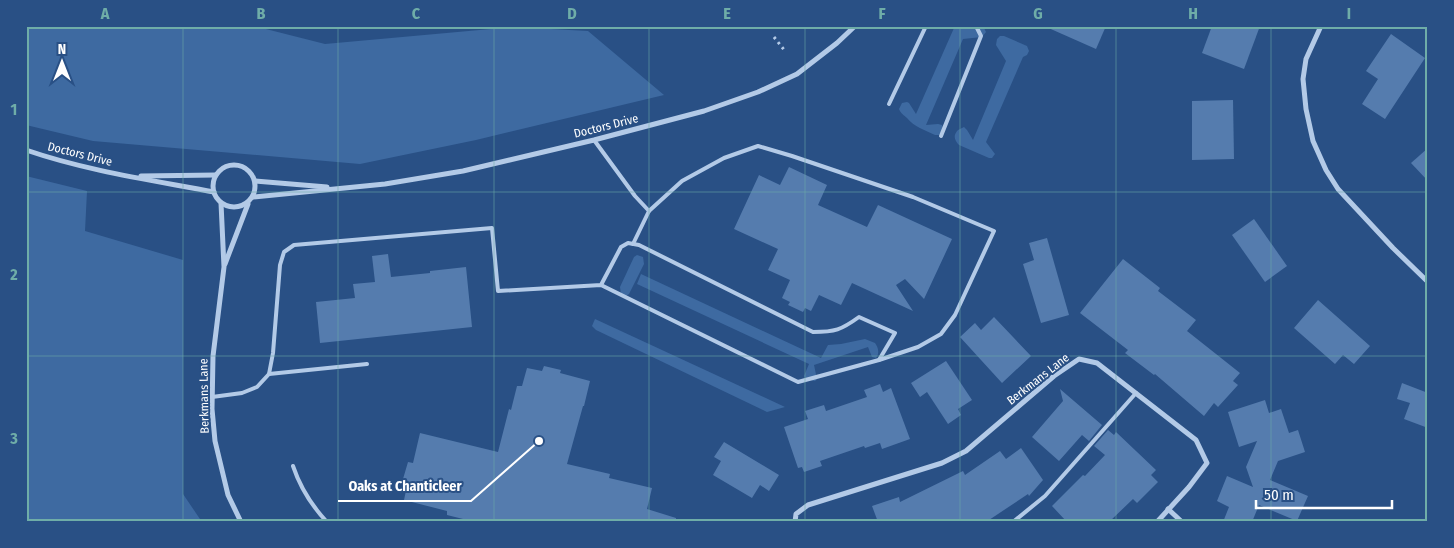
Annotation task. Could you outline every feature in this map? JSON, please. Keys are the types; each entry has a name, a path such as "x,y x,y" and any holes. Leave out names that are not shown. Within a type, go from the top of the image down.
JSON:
{"street":[{"name":"Doctors Drive","path":"253,197 385,184 463,171 594,140 704,111 758,92 797,74 838,43 855,26"},
{"path":"1321,26 1306,60 1303,79 1306,109 1313,141 1326,170 1338,189 1392,248 1428,282"},
{"name":"Doctors Drive","path":"26,150 66,162 214,192"},
{"name":"Doctors Drive","path":"129,176 216,175 220,170 234,164 247,169 255,181 340,189"},
{"path":"216,175 213,186 214,192 221,203 228,207 242,207 248,203 256,192 255,181"},
{"name":"Berkmans Lane","path":"221,203 224,266 213,356 212,408 215,441 228,495 240,522"},
{"name":"Berkmans Lane","path":"224,266 248,203"},
{"name":"Berkmans Lane","path":"795,522 796,514 808,504 942,463 966,451 1054,376 1079,359 1097,363 1196,440 1207,463 1189,487 1157,522"},
{"path":"1168,509 1182,522"}],"lane":[{"path":"889,104 926,26"},
{"path":"941,136 981,36 976,26"},
{"path":"594,140 635,196 649,210"},
{"path":"212,397 242,393 257,387 269,374 273,354 280,265 284,252 294,245 492,228 498,291 601,285 798,382 879,360 918,347 941,334 955,315 994,232 913,197 758,146 724,158 682,182 649,210 633,244"},
{"path":"601,285 621,247 628,243 639,245 813,332 831,332 844,327 859,317 895,334 879,360"},
{"path":"269,374 367,364"},
{"path":"1013,522 1045,496 1136,393"},
{"path":"293,466 299,483 316,510 327,522"}],"path":[{"path":"774,37 785,51"}],"shaded area":[{"path":"26,26 254,26 325,44 514,27 588,31 664,95 476,140 360,164 93,141 26,125"},
{"path":"953,26 983,26 986,32 982,37 963,39 926,125 942,125 943,129 939,135 935,135 913,124 899,109 902,103 907,102 916,114 954,28"},
{"path":"1000,36 1027,46 1029,51 1023,57 986,142 995,154 992,158 989,158 959,145 955,136 958,130 964,127 973,140 1006,61 996,45 997,39"},
{"path":"26,176 87,191 85,231 183,260 183,494 202,522 26,522"},
{"path":"637,255 643,257 644,264 629,294 626,296 621,294 620,287 634,257"},
{"path":"641,274 821,358 828,345 865,339 875,343 878,348 878,354 876,358 872,357 868,347 814,365 817,379 815,381 805,379 804,376 809,364 637,284"},
{"path":"595,319 785,407 767,412 596,330 592,326"}],"building":[{"path":"1044,26 1106,26 1096,49"},
{"path":"1212,26 1260,26 1244,69 1202,53"},
{"path":"1391,34 1425,58 1385,119 1362,104 1378,79 1366,71"},
{"path":"1233,100 1234,159 1192,160 1192,101"},
{"path":"1428,148 1428,181 1411,163"},
{"path":"789,167 827,185 818,205 867,227 878,205 952,239 924,299 905,279 896,285 913,311 852,283 841,305 819,295 811,311 805,308 803,312 788,305 790,302 782,298 790,280 768,270 778,249 734,229 759,175 780,185"},
{"path":"1254,219 1287,266 1265,282 1232,235"},
{"path":"1047,238 1069,315 1041,323 1023,264 1034,260 1029,243"},
{"path":"388,254 391,277 466,267 472,327 320,343 316,302 355,298 353,284 375,282 372,256"},
{"path":"1123,259 1160,288 1158,291 1196,320 1187,331 1240,373 1233,381 1238,385 1218,407 1214,403 1204,416 1155,374 1125,353 1128,350 1080,313"},
{"path":"1318,300 1370,346 1354,364 1343,355 1335,364 1294,328"},
{"path":"994,317 1031,356 1002,383 960,337 975,323 981,330"},
{"path":"946,361 972,400 958,409 961,415 948,424 927,392 920,397 911,383"},
{"path":"544,366 561,370 560,373 590,381 567,464 610,474 609,478 652,488 647,509 676,518 676,522 475,522 447,515 447,511 404,500 408,481 403,479 408,462 413,463 420,433 498,452 517,386 522,386 527,368 542,371"},
{"path":"1402,383 1428,393 1428,428 1404,419 1410,403 1397,399"},
{"path":"880,384 883,392 891,388 910,439 882,449 880,443 865,448 864,446 820,461 822,466 804,472 802,467 798,468 784,427 808,419 805,411 824,405 826,411 867,397 864,390"},
{"path":"1060,389 1102,425 1089,441 1082,435 1059,461 1032,437 1063,401"},
{"path":"1265,400 1269,413 1281,409 1289,433 1298,430 1305,452 1278,461 1270,480 1308,496 1297,521 1259,505 1252,522 1223,522 1229,507 1217,501 1227,476 1253,487 1246,467 1257,441 1239,447 1228,412"},
{"path":"1108,430 1114,435 1116,432 1156,470 1151,475 1158,482 1137,503 1133,499 1109,522 1067,522 1052,506 1105,455 1094,446"},
{"path":"724,442 779,475 769,491 760,485 752,498 713,475 721,461 714,457"},
{"path":"1021,448 1043,480 1029,496 1028,494 986,522 878,522 872,506 899,497 900,502 963,471 965,475 1000,451 1006,459"}],"place":[{"name":"Oaks at Chanticleer","path":"539,441"}]}
